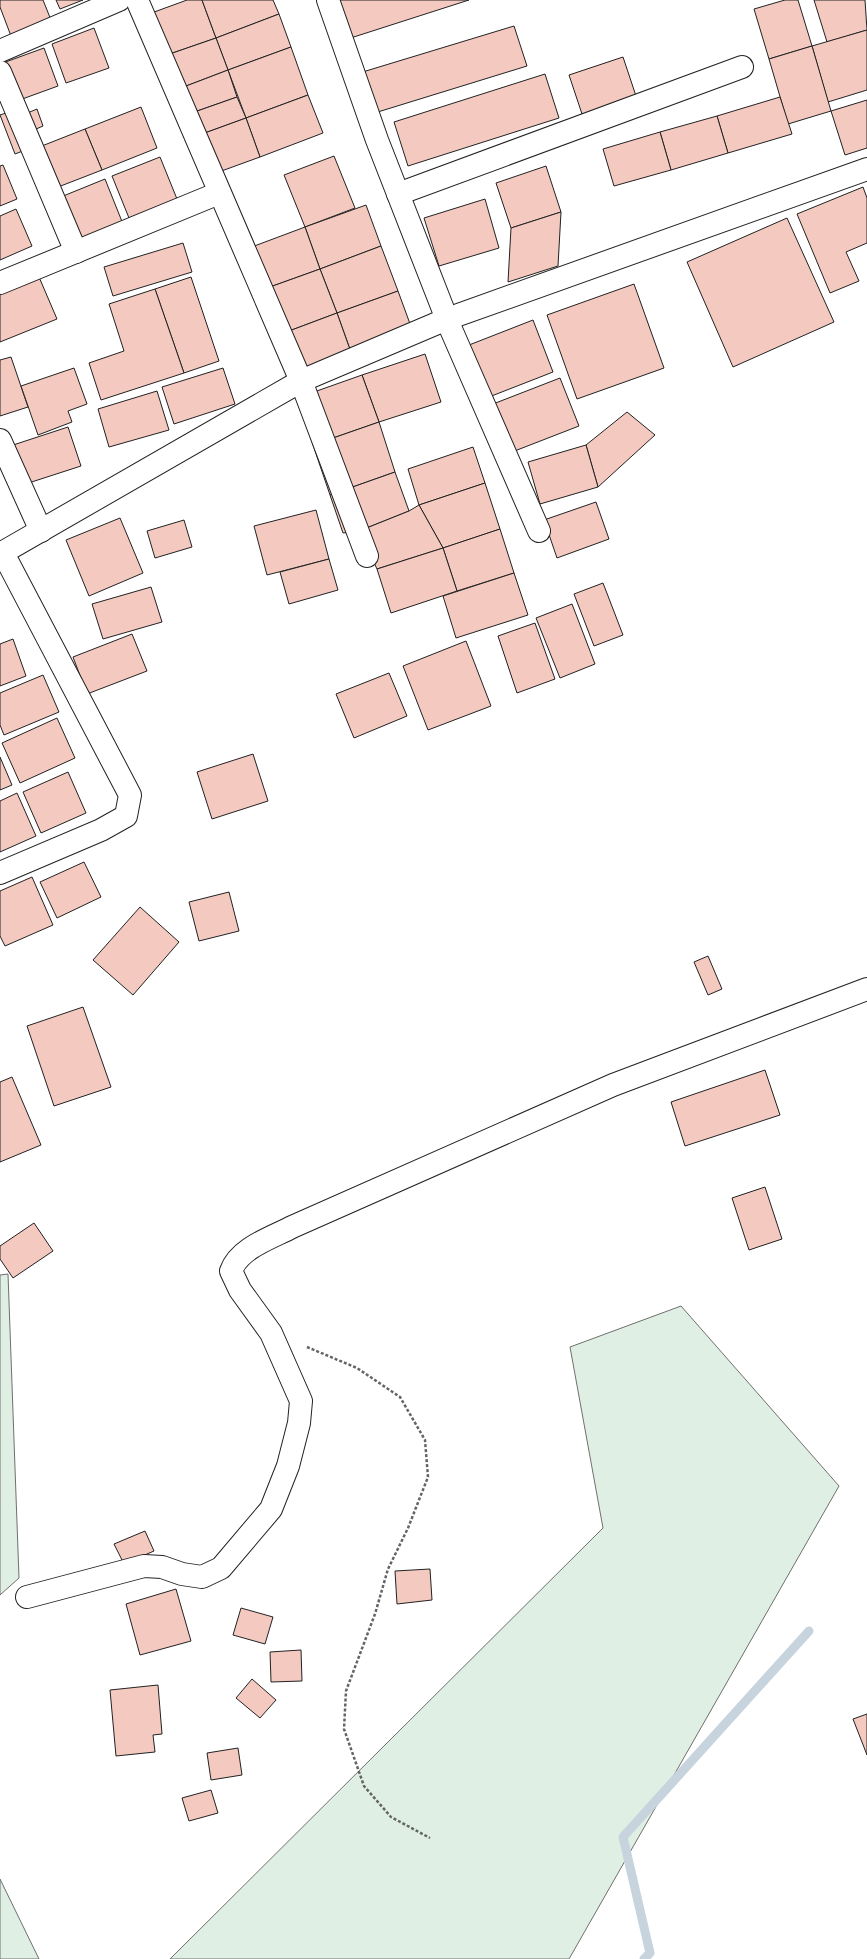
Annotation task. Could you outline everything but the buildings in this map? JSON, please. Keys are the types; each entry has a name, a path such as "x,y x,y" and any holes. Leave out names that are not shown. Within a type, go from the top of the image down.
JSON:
{"street":[{"path":"0,51 120,0"},
{"path":"137,0 301,381 367,556"},
{"path":"328,0 377,140 447,320 539,531"},
{"path":"398,194 742,66"},
{"path":"0,72 76,252"},
{"path":"0,873 101,830 126,816 130,795 1,553 301,381 447,320 867,169"},
{"path":"0,283 219,193"},
{"path":"0,440 41,531"},
{"path":"27,1597 144,1566 162,1567 182,1574 202,1577 221,1568 271,1509 288,1466 299,1423 301,1401 271,1333 240,1290 232,1271 235,1261 249,1250 292,1227 613,1085 867,989"}],"path":[{"path":"271,1333 357,1368 400,1396 425,1440 428,1476 408,1528 388,1569 375,1614 346,1691 344,1729 364,1786 391,1817 430,1838"}],"green space":[{"path":"8,1274 19,1578 0,1595 0,1275"},
{"path":"681,1306 839,1486 569,1959 170,1959 603,1528 570,1347"},
{"path":"0,1879 39,1959 0,1959"}],"waterway":[{"path":"644,1959 650,1953 623,1837 809,1631"}]}
